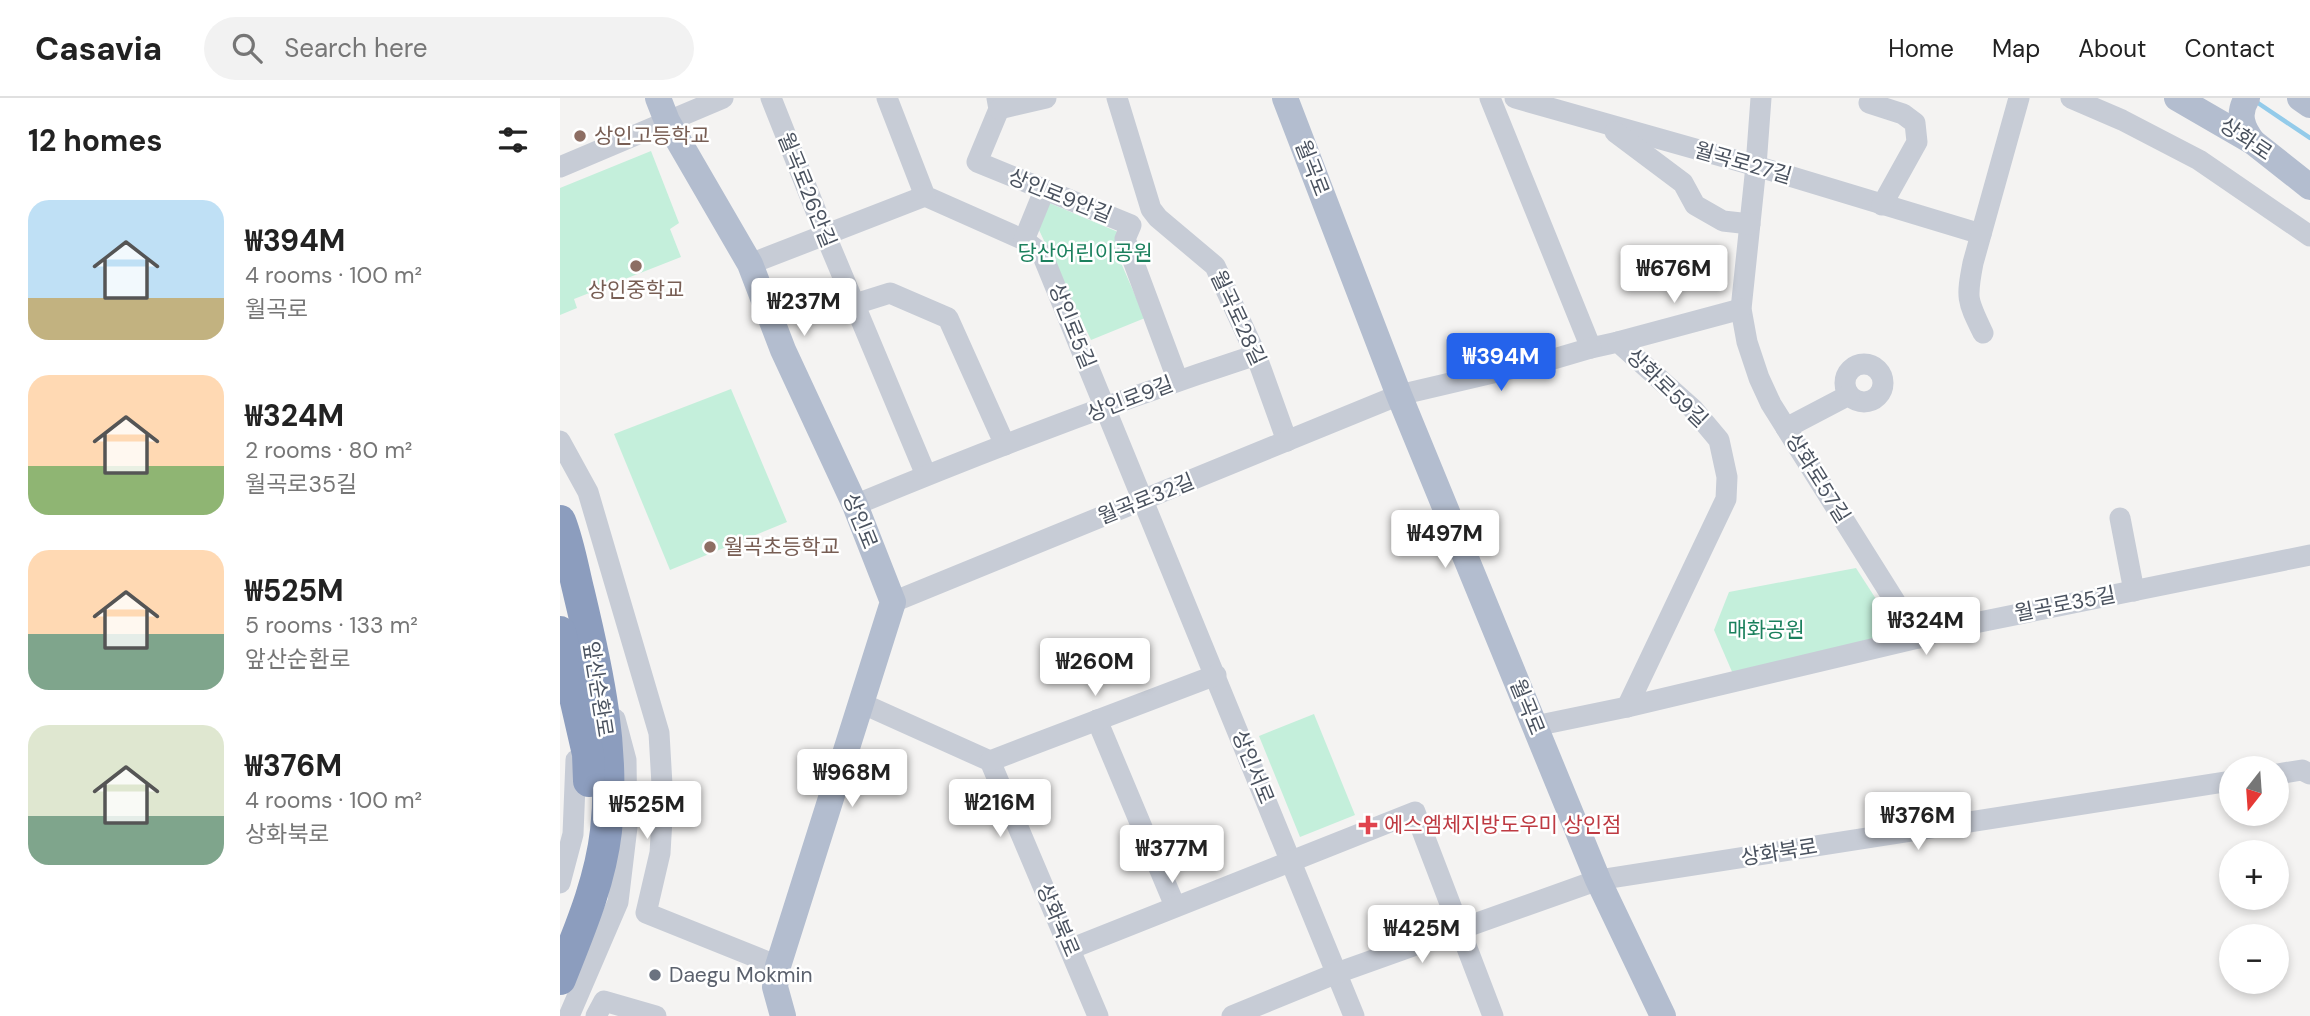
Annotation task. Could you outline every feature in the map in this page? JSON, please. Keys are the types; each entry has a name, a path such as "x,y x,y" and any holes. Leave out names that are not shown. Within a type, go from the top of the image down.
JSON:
{"highway":[{"name":"앞산순환로","path":"560,521 588,754 590,806 580,886 560,937"},
{"name":"앞산순환로","path":"560,979 594,888 606,832 606,727 574,650"}],"main road":[{"name":"월곡로","path":"1285,98 1399,395 1598,880 1663,1016"},
{"path":"2247,98 2241,108 2241,121 2253,142"},
{"path":"2300,98 2310,105"},
{"name":"상화로","path":"2193,101 2253,142 2310,187"},
{"name":"상인로","path":"663,110 750,264 783,350 855,505 893,602"},
{"path":"783,1016 775,987 778,966 893,602"}],"street":[{"path":"560,167 663,110 723,98"},
{"name":"월곡로26안길","path":"771,98 926,475"},
{"path":"750,264 925,196 887,98"},
{"path":"998,103 1046,98"},
{"name":"월곡로28길","path":"1117,98 1151,209 1215,266 1256,355 1287,441"},
{"path":"1399,395 1591,348 1490,98"},
{"name":"월곡로27길","path":"1515,98 1756,166 1981,234"},
{"name":"상화로57길","path":"1761,98 1741,309 1747,342 1771,404 1918,638"},
{"path":"1983,333 1968,303 1968,288 2019,98"},
{"path":"2071,98 2122,120 2199,160 2310,236"},
{"name":"상인로9안길","path":"998,103 977,162 1131,225 1125,239 1178,381"},
{"path":"1869,103 1903,114 1915,123 1917,142 1882,205"},
{"name":"월곡로27길","path":"1604,124 1683,183 1695,205 1723,221 1749,224"},
{"path":"1024,240 1044,191"},
{"name":"상인로5길","path":"925,196 1024,240 1042,254 1142,501"},
{"path":"1131,225 1151,209"},
{"path":"855,304 890,293 948,318 1004,445"},
{"path":"1618,342 1741,309"},
{"name":"상화로59길","path":"1591,348 1618,342 1693,409 1719,440 1727,477 1726,499 1627,707"},
{"name":"상인로9길","path":"855,505 1004,445 1256,355"},
{"name":"월곡로32길","path":"893,602 1399,395"},
{"path":"1786,428 1849,395"},
{"path":"560,441 588,492 659,733 663,802 660,853 646,913 778,966"},
{"name":"상인서로","path":"1142,501 1216,675 1354,1016"},
{"path":"2120,518 2134,591"},
{"name":"월곡로35길","path":"1535,726 1627,707 1918,638 1945,629 2310,555"},
{"path":"560,883 573,834 577,751 565,697 574,650"},
{"path":"569,1016 618,902 627,827 626,760 618,725 574,650"},
{"path":"861,703 989,761 1216,675"},
{"path":"1097,720 1175,906"},
{"name":"상화북로","path":"989,761 1098,1016"},
{"path":"2289,772 2302,770 2310,774"},
{"name":"상화북로","path":"1232,1016 1336,973 1598,880 2219,783"},
{"path":"1070,949 1415,812 1493,1016"},
{"path":"597,1016 604,1001 656,1016"}],"green space":[{"path":"651,151 679,223 670,229 681,257 574,299 577,308 560,315 560,188"},
{"name":"당산어린이공원","path":"1047,202 1118,232 1115,249 1145,318 1091,340 1039,230"},
{"path":"731,389 787,522 670,570 614,434"},
{"name":"매화공원","path":"1856,568 1896,630 1892,644 1736,681 1714,630 1729,592"},
{"path":"1314,714 1355,815 1300,837 1259,736"}],"waterway":[{"path":"2258,103 2310,138"}],"place":[{"name":"상인고등학교","path":"580,136"},
{"name":"상인중학교","path":"636,266"},
{"name":"월곡초등학교","path":"710,547"},
{"name":"에스엠체지방도우미 상인점","path":"1368,825"},
{"name":"Daegu Mokmin","path":"655,975"}]}
